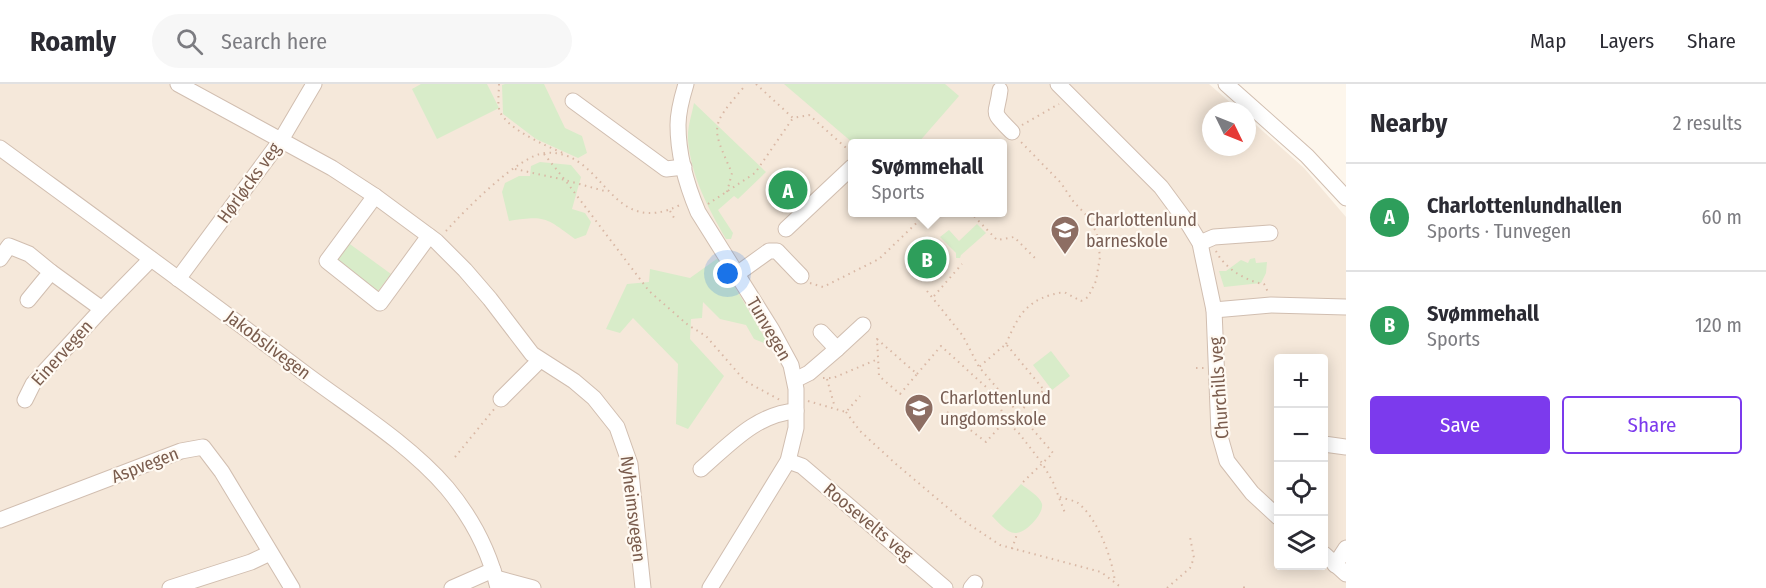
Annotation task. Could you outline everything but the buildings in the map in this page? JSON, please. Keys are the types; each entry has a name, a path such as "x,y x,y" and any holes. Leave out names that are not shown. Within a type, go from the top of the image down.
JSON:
{"street":[{"name":"Nyheimsvegen","path":"178,84 332,168 375,196 433,239 465,270 490,299 522,344 540,360 573,381 594,398 617,427 624,441 630,464 643,588"},
{"name":"Hørløcks veg","path":"178,279 281,140 314,84"},
{"name":"Tunvegen","path":"686,84 678,126 684,167 698,212 772,330 791,365 800,406 788,461 710,588"},
{"path":"1012,132 996,117 995,107 996,87 1004,90 1014,84"},
{"name":"Churchills veg","path":"1058,84 1161,186 1206,240 1214,310 1219,433 1227,461 1252,493 1277,516"},
{"path":"1226,84 1307,156 1346,198"},
{"path":"573,100 666,170 684,167"},
{"name":"Jakobslivegen","path":"0,148 339,399 427,467 456,499 474,525 484,544 496,579"},
{"path":"786,229 848,171"},
{"path":"375,196 327,261 380,303 433,239"},
{"path":"1206,240 1270,233"},
{"name":"Einervegen","path":"0,259 9,246 29,254 102,309"},
{"path":"737,274 769,251 777,251 801,276"},
{"name":"Einervegen","path":"25,400 33,384 151,259"},
{"path":"28,300 51,272"},
{"path":"1214,310 1271,305 1346,307"},
{"path":"795,380 809,373 863,324"},
{"path":"821,332 837,349"},
{"path":"501,399 540,360"},
{"path":"701,469 752,425 800,406"},
{"path":"1328,445 1346,447"},
{"name":"Aspvegen","path":"0,520 181,451 203,447 222,472 292,588"},
{"name":"Roosevelts veg","path":"788,461 801,466 945,588"},
{"path":"1328,558 1341,569 1346,548"},
{"path":"170,588 251,562 270,553"},
{"path":"452,588 496,579 532,588"}],"path":[{"path":"499,84 501,115 531,140 566,154 588,169 611,193 633,211 645,214 670,211 686,202"},
{"path":"727,192 732,173 717,138 719,117 743,88 742,84"},
{"path":"756,84 793,118"},
{"path":"979,367 1006,344 1017,318 1035,301 1064,292 1081,301 1088,297 1096,281 1100,257 1097,234 1089,218 1073,201 1061,183 1012,132 1072,98"},
{"path":"704,206 755,173 793,118 809,115 848,149"},
{"path":"433,239 495,183 527,160 543,153 566,154"},
{"path":"543,153 648,291 688,325 706,336 745,381 782,402"},
{"path":"514,170 565,180 611,193"},
{"path":"670,211 676,221"},
{"path":"801,276 823,287 879,259 924,217"},
{"path":"974,217 997,240 1014,237 1035,258"},
{"path":"1206,240 1221,260 1252,283 1266,286 1271,305"},
{"path":"933,297 962,264"},
{"path":"927,291 963,336 979,367 1053,453 1021,484"},
{"path":"917,374 877,339 879,376 900,394 917,374 940,346 997,398 1005,421 1018,432 1042,463 1053,482 1065,513"},
{"path":"1006,344 1044,390 1019,412"},
{"path":"809,373 826,379 878,359"},
{"path":"826,379 835,408"},
{"path":"846,412 860,396"},
{"path":"455,457 501,399"},
{"path":"800,406 835,408 846,412 874,445 946,507 1000,545 1101,572 1121,587"},
{"path":"947,412 986,442 1005,421"},
{"path":"1059,496 1078,504 1094,522 1110,556 1115,582"},
{"path":"1012,549 1017,534"},
{"path":"1167,588 1190,568 1194,558 1190,537"},
{"path":"1244,583 1244,588"}],"shaded area":[{"path":"0,84 1209,84 1230,102 1202,102 1202,156 1256,156 1256,125 1304,168 1346,217 1346,588 0,588"}],"green space":[{"path":"421,84 487,84 499,108 437,139 412,89"},
{"path":"544,84 565,128 582,136 587,153 578,158 536,139 503,114 502,85"},
{"path":"784,84 945,84 959,96 921,139 848,139"},
{"path":"694,103 766,172 738,199 734,196 718,210 733,233 731,239 726,239 713,216 701,191 693,166 688,135"},
{"path":"540,162 571,165 581,177 572,209 585,213 591,222 586,235 575,239 545,220 531,218 509,221 502,192 505,183 519,176 530,176 531,166"},
{"path":"977,224 986,233 960,258 956,258 956,253 940,237 949,230 959,241"},
{"path":"347,242 391,274 378,291 338,261 337,258"},
{"path":"718,258 769,345 754,339 746,325 720,319 703,302 702,318 691,319 690,339 724,376 688,429 676,424 678,364 633,318 620,333 606,329 627,284 649,282 650,269 690,278"},
{"path":"1255,258 1256,263 1267,262 1266,273 1261,283 1224,287 1219,271 1226,271 1241,260 1248,263 1250,259"},
{"path":"1051,351 1070,376 1052,390 1033,365"},
{"path":"1021,484 1039,498 1042,508 1037,518 1028,527 1012,533 992,516"}],"place":[{"name":"Charlottenlundhallen","path":"788,190"},
{"name":"Charlottenlund barneskole","path":"1065,256"},
{"name":"Svømmehall","path":"927,259"},
{"name":"Charlottenlund ungdomsskole","path":"919,434"}]}
